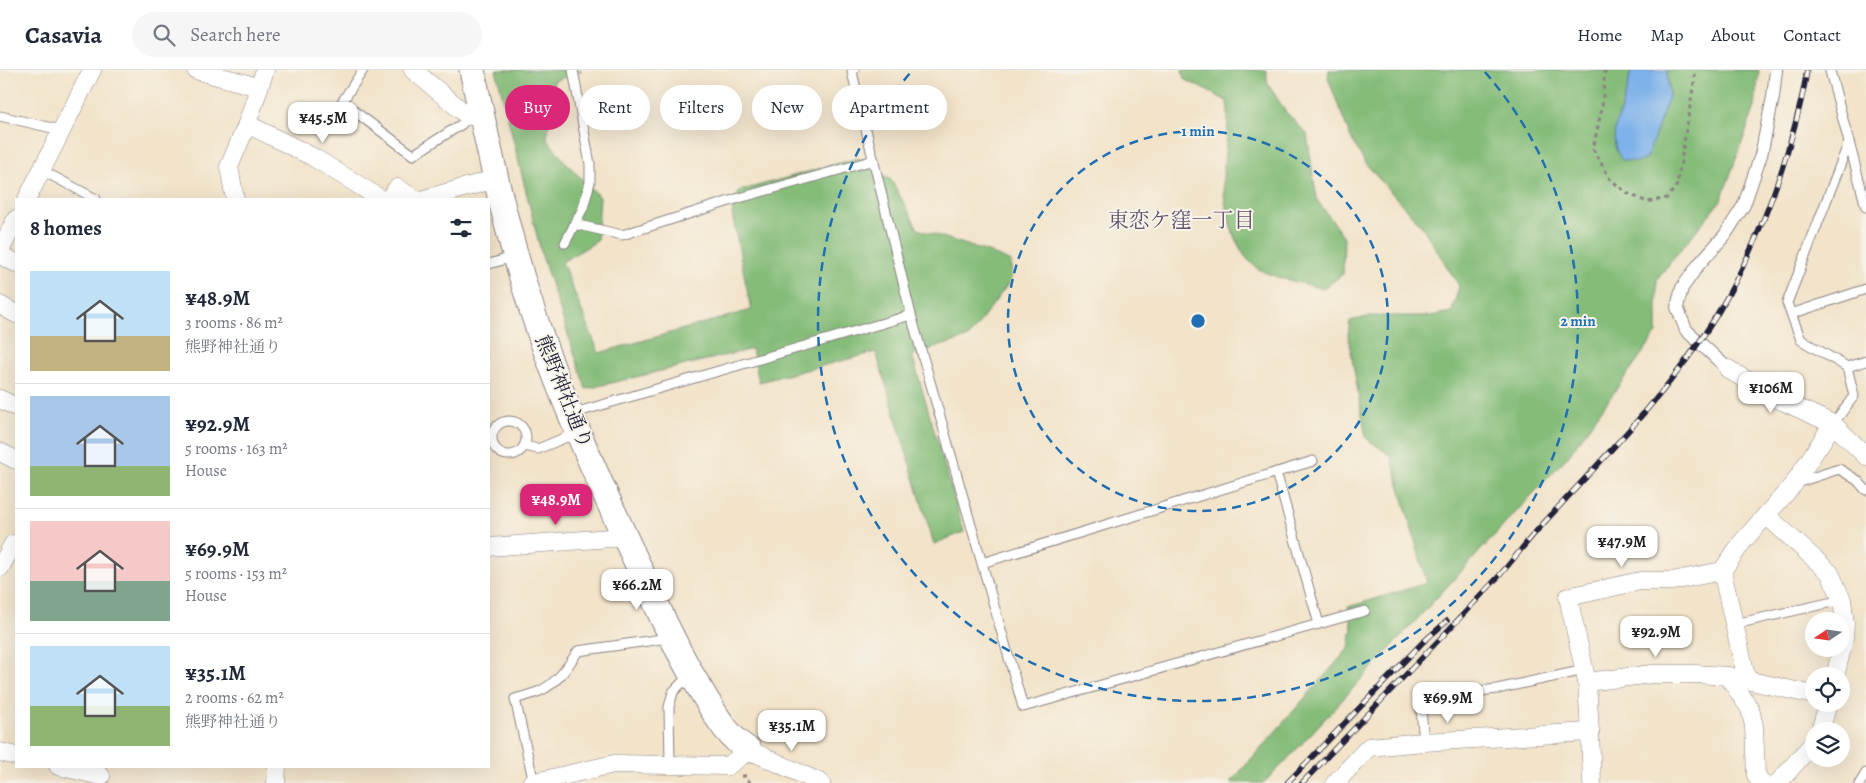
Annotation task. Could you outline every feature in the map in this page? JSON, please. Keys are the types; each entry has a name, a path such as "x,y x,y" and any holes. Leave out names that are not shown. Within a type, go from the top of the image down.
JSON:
{"main road":[{"name":"熊野神社通り","path":"472,70 474,116 495,179 516,256 544,345 575,423 625,537 690,674 724,728 738,743 749,750"}],"street":[{"path":"27,198 92,70"},
{"path":"196,70 258,87"},
{"path":"235,198 229,167 247,124 265,70"},
{"path":"413,70 474,116"},
{"path":"1776,70 1773,96 1761,155 1744,205 1725,235 1699,264 1682,288 1677,307 1686,330 1728,369 1776,398 1833,424 1866,456"},
{"path":"247,124 313,157 379,198"},
{"path":"428,198 495,179"},
{"path":"391,198 396,188 414,198"},
{"path":"0,251 15,221"},
{"path":"0,255 15,262"},
{"path":"0,305 15,313"},
{"path":"0,399 15,406"},
{"path":"1592,783 1586,676 1568,597 1640,581 1672,581 1722,571 1743,541 1793,485 1833,424"},
{"path":"0,452 15,460"},
{"path":"1766,515 1830,573 1842,600 1845,632 1837,667"},
{"path":"490,547 625,537"},
{"path":"0,568 10,542"},
{"path":"1722,571 1747,680"},
{"path":"1586,676 1652,674 1728,676 1805,693"},
{"path":"1728,676 1750,710 1754,726 1756,775 1762,783"},
{"path":"1335,783 1369,747 1590,732"},
{"path":"533,783 614,764 728,766 749,750"},
{"name":"熊野神社通り","path":"749,750 822,783"},
{"path":"0,752 15,756"},
{"path":"1778,783 1805,752"},
{"path":"68,768 102,775"},
{"path":"276,783 277,768"}],"lane":[{"path":"363,70 342,102 413,155 474,116"},
{"path":"565,243 583,208 590,182 590,164 574,70"},
{"path":"854,70 852,72 911,316 1024,706 1365,611"},
{"path":"1830,71 1866,206"},
{"path":"0,116 61,130"},
{"path":"1833,424 1854,396 1847,367 1801,340 1787,303 1849,142"},
{"path":"574,224 622,235 736,199 874,160"},
{"path":"41,170 94,198"},
{"path":"490,264 516,256"},
{"path":"1791,314 1866,289"},
{"path":"524,446 538,449 575,423 911,316"},
{"path":"1847,367 1866,361"},
{"path":"982,563 1313,461"},
{"path":"1793,485 1839,469 1857,480 1866,490"},
{"path":"1276,472 1319,624"},
{"path":"1735,624 1842,600"},
{"path":"533,783 515,699 542,690 564,672 578,651 672,637"},
{"path":"670,764 669,707 674,692 690,674"},
{"path":"1424,742 1420,698 1497,690 1586,676"},
{"path":"1860,783 1866,773"}],"path":[{"path":"1605,70 1602,107 1593,148 1610,179 1627,193 1647,202 1666,198 1677,185 1696,70"}],"green space":[{"path":"496,70 582,70 554,81 554,85 505,85 505,106"},
{"path":"1182,70 1266,70 1268,84 1285,111 1307,134 1317,200 1344,237 1343,274 1323,289 1264,272 1254,266 1246,257 1233,232 1224,192 1223,171 1228,121 1227,101 1184,79"},
{"path":"1329,70 1631,70 1627,91 1615,129 1615,144 1623,160 1647,157 1669,96 1667,70 1759,70 1755,107 1721,200 1657,279 1657,333 1568,456 1282,765 1263,783 1230,783 1349,648 1352,627 1348,607 1427,583 1391,456 1366,438 1348,335 1350,321 1372,316 1430,316 1452,312 1459,286 1423,228 1365,163 1350,136 1328,78"},
{"path":"511,130 548,130 547,139 566,163 600,197 597,241 562,262 599,353 751,310 732,213 739,191 858,158 891,180 918,229 988,252 1011,262 1011,280 969,337 912,355 964,532 934,544 876,352 759,382 752,349 586,389 542,256"}],"water":[{"path":"1631,70 1667,70 1669,96 1647,158 1637,162 1622,160 1617,152 1614,137"}],"railway":[{"path":"1302,783 1499,576 1536,531 1634,424 1678,372 1698,344 1736,281 1761,226 1782,169 1800,108 1807,70"},
{"path":"1287,783 1422,643 1447,621"}],"district":[{"name":"東恋ケ窪一丁目","path":"1181,220"}]}
